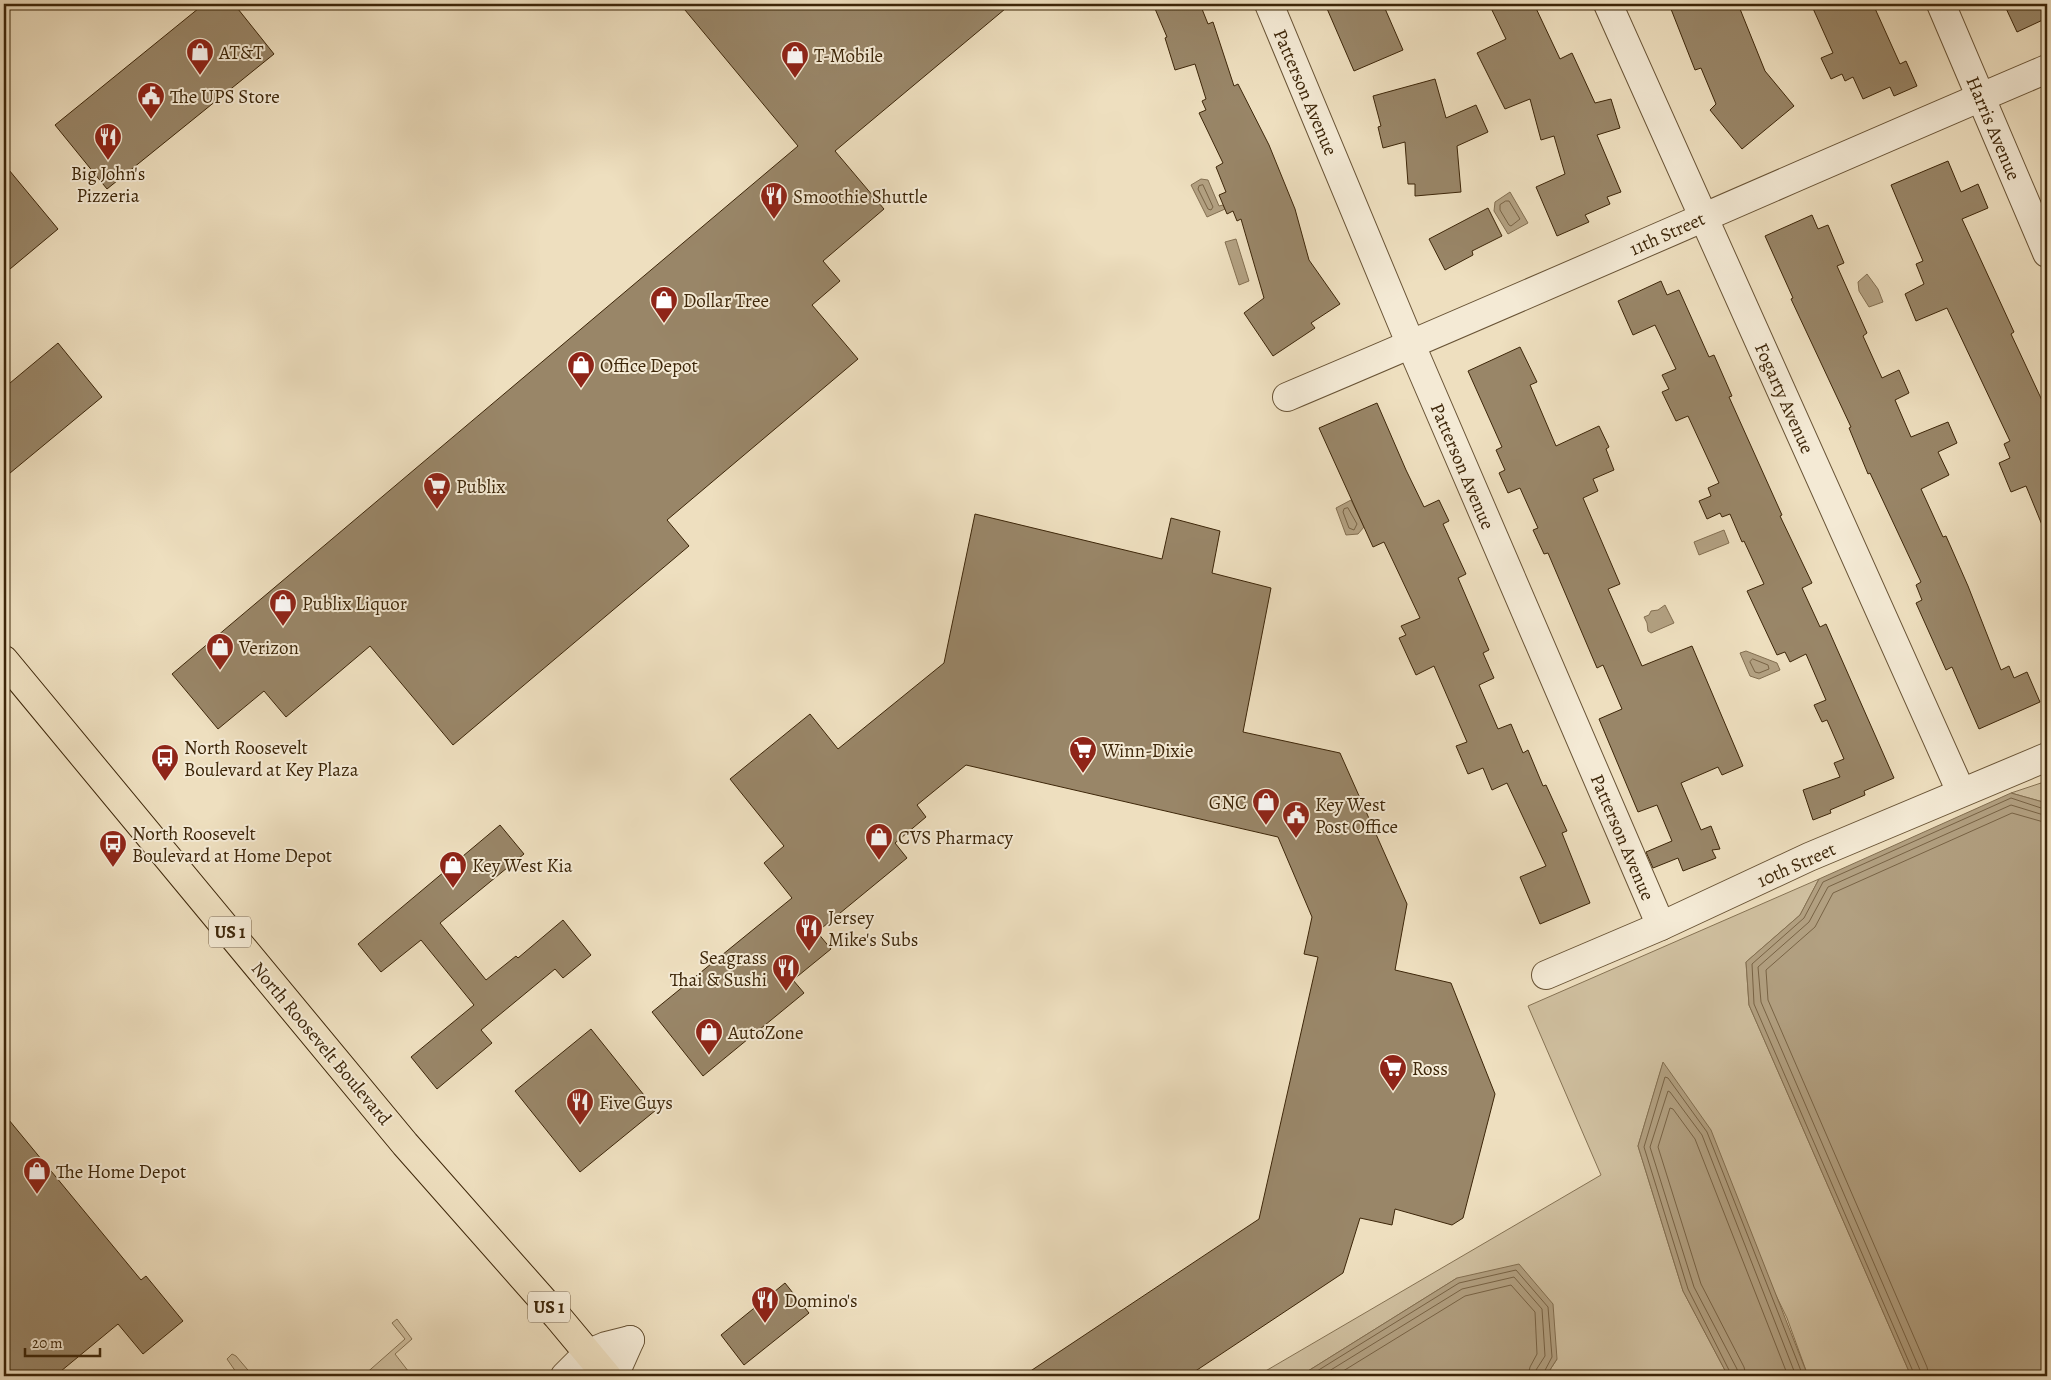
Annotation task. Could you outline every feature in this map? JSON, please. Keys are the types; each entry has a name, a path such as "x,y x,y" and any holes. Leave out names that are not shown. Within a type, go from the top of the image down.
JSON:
{"main road":[{"name":"North Roosevelt Boulevard","path":"4,660 393,1129 607,1376"}],"street":[{"name":"Patterson Avenue","path":"1269,4 1411,345 1661,926"},
{"name":"Fogarty Avenue","path":"1608,4 1961,792"},
{"name":"Harris Avenue","path":"1941,4 2047,253"},
{"name":"11th Street","path":"1287,397 1559,282 1703,216 2047,69"},
{"name":"10th Street","path":"1546,975 1661,926 1809,857 2047,757"},
{"path":"565,1376 587,1354 606,1346 630,1340 614,1376"}],"shaded area":[{"path":"2047,781 2047,806 2043,802 2011,793"},
{"path":"1819,879 1800,915 1746,962 1749,1005 1911,1376 1808,1376 1787,1318 1663,1063 1638,1146 1683,1291 1728,1376 1546,1376 1557,1359 1457,1278 1300,1376 1257,1376 1601,1175 1528,1006"},
{"path":"397,1319 412,1339 395,1354 412,1376 363,1376 405,1339 392,1323"},
{"path":"232,1354 236,1356 253,1376 231,1376 236,1372 227,1359"}],"water":[{"path":"1201,179 1208,180 1219,206 1223,205 1225,209 1207,217 1191,185"},
{"path":"1510,192 1528,223 1508,234 1494,211 1495,202"},
{"path":"1236,239 1249,281 1239,285 1225,242"},
{"path":"1867,274 1878,289 1883,302 1869,307 1859,291 1858,282"},
{"path":"1351,500 1364,527 1358,534 1346,535 1336,508"},
{"path":"1724,530 1729,543 1699,555 1694,542"},
{"path":"1665,605 1674,623 1651,633 1648,631 1644,617 1649,615 1651,611 1658,610"},
{"path":"1746,651 1777,663 1780,670 1759,679 1750,676 1740,653"},
{"path":"2011,793 2043,802 2047,806 2047,1376 1911,1376 1749,1005 1746,962 1800,915 1819,879"},
{"path":"1663,1062 1711,1130 1808,1376 1728,1376 1683,1291 1638,1146"},
{"path":"1519,1264 1553,1304 1557,1359 1546,1376 1300,1376 1457,1278"}],"building":[{"path":"204,4 234,4 274,54 107,189 55,125"},
{"path":"680,4 1011,4 835,151 884,209 823,261 840,281 812,305 858,359 667,520 689,546 453,745 370,646 286,717 264,691 218,729 172,674 798,146"},
{"path":"1153,4 1200,4 1208,24 1213,22 1234,86 1238,84 1269,145 1295,209 1309,260 1340,304 1311,323 1315,328 1273,356 1244,313 1264,298 1241,219 1237,221 1233,211 1227,214 1219,195 1226,192 1216,167 1223,163 1199,113 1206,110 1202,101 1206,99 1195,64 1175,70 1165,38 1167,37"},
{"path":"1325,4 1383,4 1403,50 1354,71"},
{"path":"1489,4 1534,4 1560,59 1572,53 1595,103 1611,99 1620,128 1597,135 1621,192 1607,197 1610,204 1585,215 1589,222 1557,236 1536,187 1565,174 1554,136 1541,140 1530,99 1505,109 1477,53 1506,39"},
{"path":"1669,4 1738,4 1765,71 1794,106 1742,149 1710,110 1716,104 1701,68 1695,70"},
{"path":"1811,4 1873,4 1900,64 1906,61 1917,86 1894,96 1890,87 1863,99 1853,77 1845,81 1842,74 1831,79 1821,58 1833,53"},
{"path":"2004,4 2047,4 2047,18 2017,32"},
{"path":"1435,79 1446,118 1476,105 1488,132 1457,146 1461,192 1415,196 1415,184 1408,184 1405,142 1383,148 1378,127 1381,126 1373,96"},
{"path":"1948,161 1961,192 1978,184 1988,208 1962,219 2014,332 2011,334 2047,411 2047,537 2026,486 2011,492 1999,463 2010,458 2004,444 2010,441 1947,308 1916,321 1905,294 1924,284 1916,264 1923,261 1891,185"},
{"path":"4,164 58,229 4,274"},
{"path":"1488,208 1502,236 1472,251 1473,255 1445,270 1429,239"},
{"path":"1812,215 1818,229 1828,225 1844,263 1837,266 1867,333 1863,336 1882,378 1899,370 1909,393 1895,400 1911,437 1948,422 1957,443 1938,452 1949,475 1921,489 1943,537 1946,536 2001,670 2009,666 2014,678 2027,672 2040,702 1979,729 1952,667 1946,670 1916,603 1922,600 1916,585 1921,582 1870,473 1868,474 1849,428 1851,427 1791,299 1793,298 1765,236"},
{"path":"1661,281 1667,295 1679,290 1709,357 1714,355 1732,396 1729,397 1782,515 1780,516 1812,583 1802,588 1820,627 1826,624 1894,778 1864,791 1865,795 1830,810 1831,813 1813,820 1803,790 1840,777 1834,763 1844,759 1827,720 1822,722 1814,705 1826,700 1806,654 1790,662 1785,652 1777,655 1747,591 1764,584 1744,541 1742,542 1730,514 1722,517 1720,513 1707,519 1699,501 1711,496 1708,488 1719,483 1688,416 1676,421 1662,392 1669,389 1662,375 1676,369 1655,325 1633,335 1618,301"},
{"path":"58,343 102,397 4,478 4,388"},
{"path":"1520,347 1537,382 1530,385 1556,446 1599,426 1609,447 1606,449 1614,470 1593,479 1598,491 1583,498 1620,584 1608,589 1642,666 1692,646 1743,766 1722,775 1718,767 1681,783 1701,830 1711,826 1720,849 1712,850 1716,858 1683,871 1678,858 1653,868 1646,852 1672,841 1657,805 1638,812 1599,719 1622,709 1603,665 1597,668 1548,553 1544,554 1533,530 1538,528 1520,488 1508,493 1499,473 1505,470 1496,450 1502,447 1468,371"},
{"path":"1377,403 1424,507 1439,500 1449,521 1443,524 1466,574 1458,578 1489,650 1483,653 1494,678 1479,685 1498,729 1511,724 1523,753 1528,750 1543,786 1546,785 1567,831 1562,833 1590,903 1540,924 1520,877 1546,866 1507,783 1492,790 1483,768 1468,774 1456,746 1467,742 1434,666 1416,675 1399,638 1406,635 1401,626 1420,618 1384,542 1373,547 1319,428"},
{"path":"975,514 1162,559 1171,518 1220,531 1212,573 1271,588 1243,732 1340,753 1407,904 1395,970 1451,983 1495,1094 1463,1218 1452,1225 1395,1209 1392,1225 1360,1218 1343,1273 1188,1376 1023,1376 1259,1219 1318,957 1304,954 1312,917 1278,837 966,765 917,805 926,817 895,843 907,858 817,932 831,949 793,980 804,993 703,1076 652,1012 792,898 764,863 784,846 730,779 810,714 838,749 944,663"},
{"path":"500,825 524,854 440,923 486,980 516,956 518,958 563,920 591,955 563,978 555,969 481,1030 492,1043 437,1089 411,1057 474,1005 421,940 381,972 358,944"},
{"path":"591,1029 656,1110 580,1172 515,1091"},
{"name":"The Home Depot","path":"4,1114 141,1280 146,1276 183,1321 143,1354 118,1324 55,1376 4,1376"},
{"name":"Domino's","path":"785,1283 809,1313 744,1365 721,1335"}],"place":[{"name":"AT&T","path":"200,76"},
{"name":"T-Mobile","path":"795,79"},
{"name":"The UPS Store","path":"151,120"},
{"name":"Big John's Pizzeria","path":"108,161"},
{"name":"Smoothie Shuttle","path":"774,220"},
{"name":"Dollar Tree","path":"664,324"},
{"name":"Office Depot","path":"581,389"},
{"name":"Publix","path":"437,510"},
{"name":"Publix Liquor","path":"283,627"},
{"name":"Verizon","path":"220,671"},
{"name":"Winn-Dixie","path":"1083,774"},
{"name":"North Roosevelt Boulevard at Key Plaza","path":"165,782"},
{"name":"GNC","path":"1266,826"},
{"name":"Key West Post Office","path":"1296,839"},
{"name":"CVS Pharmacy","path":"879,861"},
{"name":"North Roosevelt Boulevard at Home Depot","path":"113,868"},
{"name":"Key West Kia","path":"453,889"},
{"name":"Jersey Mike's Subs","path":"809,952"},
{"name":"Seagrass Thai & Sushi","path":"786,992"},
{"name":"AutoZone","path":"709,1056"},
{"name":"Ross","path":"1393,1092"},
{"name":"Five Guys","path":"580,1126"},
{"name":"The Home Depot","path":"37,1195"},
{"name":"Domino's","path":"765,1324"}]}
